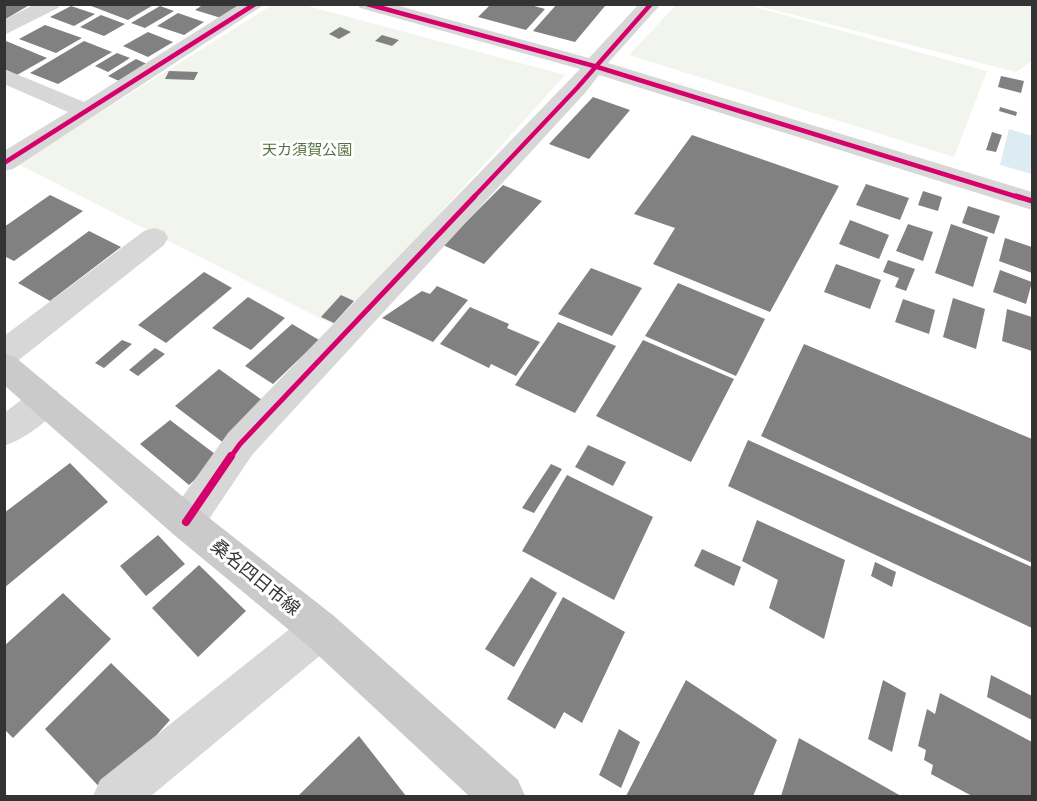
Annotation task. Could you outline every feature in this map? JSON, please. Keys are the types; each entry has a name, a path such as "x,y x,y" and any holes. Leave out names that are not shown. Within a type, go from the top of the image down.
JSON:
{"main road":[{"name":"桑名四日市線","path":"4,366 186,522 320,630 502,796"}],"street":[{"path":"4,29 51,4"},
{"path":"4,163 255,4"},
{"path":"367,4 594,66 1032,201"},
{"path":"186,522 240,444 577,88 651,4"},
{"path":"4,76 86,111"},
{"path":"4,354 154,238"},
{"path":"4,432 45,401"},
{"path":"116,796 320,630"}],"green space":[{"path":"744,4 987,71 954,157 629,55 676,5"},
{"name":"天カ須賀公園","path":"272,5 304,5 565,75 337,327 18,164"},
{"path":"755,5 1032,5 1032,61 1016,72"}],"shaded area":[{"path":"1009,129 1032,136 1032,174 1000,165"}],"building":[{"path":"4,4 31,4 4,20"},
{"path":"86,4 155,4 128,20"},
{"path":"204,4 241,4 221,18 195,10"},
{"path":"491,4 527,4 545,9 526,30 478,17"},
{"path":"557,4 605,6 575,42 533,31"},
{"path":"71,6 95,14 74,26 50,17"},
{"path":"160,6 174,11 145,28 131,23"},
{"path":"178,13 204,22 184,35 157,26"},
{"path":"101,15 125,24 104,36 80,27"},
{"path":"45,25 82,38 56,53 19,39"},
{"path":"340,27 351,32 339,39 329,34"},
{"path":"148,32 173,42 148,57 123,46"},
{"path":"382,35 399,40 392,46 375,41"},
{"path":"6,41 47,58 17,75 4,69"},
{"path":"84,41 112,52 58,84 30,73"},
{"path":"117,53 130,58 108,72 95,66"},
{"path":"136,59 147,64 119,81 108,76"},
{"path":"169,71 198,72 194,80 165,79"},
{"path":"1001,76 1024,81 1021,93 998,87"},
{"path":"593,97 630,110 589,159 549,144"},
{"path":"1000,107 1017,112 1016,116 999,111"},
{"path":"992,132 1002,135 996,152 986,150"},
{"path":"692,135 839,186 770,312 653,264 675,228 634,214"},
{"path":"866,184 909,198 900,220 856,205"},
{"path":"503,185 542,201 484,264 443,245"},
{"path":"923,191 942,197 938,211 918,205"},
{"path":"50,195 83,211 14,261 4,256 4,227"},
{"path":"968,206 1000,216 994,234 962,223"},
{"path":"850,220 889,235 879,259 839,244"},
{"path":"908,224 933,232 923,261 896,251"},
{"path":"951,224 988,237 973,287 935,273"},
{"path":"89,231 121,247 50,301 18,283"},
{"path":"1005,238 1032,247 1032,273 999,261"},
{"path":"888,260 915,269 906,291 895,287 899,278 883,272"},
{"path":"836,264 881,280 870,309 824,292"},
{"path":"591,268 642,288 612,336 558,314"},
{"path":"1000,270 1032,282 1026,304 993,292"},
{"path":"204,272 232,288 166,343 138,325"},
{"path":"678,283 765,319 736,376 645,336"},
{"path":"437,286 468,300 433,342 382,318 422,291 430,294"},
{"path":"341,295 354,301 334,323 321,317"},
{"path":"248,297 285,318 251,350 212,328"},
{"path":"953,298 985,309 976,349 943,337"},
{"path":"903,299 935,310 929,334 895,322"},
{"path":"470,307 509,324 507,328 540,342 516,376 491,364 489,368 440,344"},
{"path":"1007,309 1032,317 1032,351 1002,341"},
{"path":"558,322 616,346 575,413 515,385"},
{"path":"292,324 319,340 273,384 245,366"},
{"path":"122,340 132,344 104,368 95,363"},
{"path":"643,340 734,379 691,462 596,416"},
{"path":"804,344 1032,439 1032,563 761,436"},
{"path":"155,348 165,354 138,376 129,370"},
{"path":"219,369 269,405 225,444 175,406"},
{"path":"170,420 219,457 189,485 140,444"},
{"path":"748,440 1032,567 1032,628 728,486"},
{"path":"588,445 626,462 613,486 575,467"},
{"path":"70,463 108,502 4,588 4,513"},
{"path":"551,464 562,469 534,513 522,508"},
{"path":"567,475 653,517 614,600 522,551"},
{"path":"757,520 845,560 824,639 769,608 778,580 742,561"},
{"path":"158,535 185,564 146,596 120,566"},
{"path":"702,549 741,567 734,586 694,566"},
{"path":"875,562 896,572 892,587 871,576"},
{"path":"199,565 246,611 198,657 152,608"},
{"path":"531,577 557,593 514,667 485,649"},
{"path":"63,593 111,639 13,738 4,729 4,646"},
{"path":"563,597 625,632 582,723 564,712 555,729 507,699"},
{"path":"111,663 170,720 105,793 45,729"},
{"path":"991,675 1032,696 1032,720 987,697"},
{"path":"686,680 777,740 753,796 626,796"},
{"path":"883,680 906,693 892,752 868,739"},
{"path":"940,693 1032,742 1032,796 972,796 931,774 933,765 924,760 926,750 918,746 927,709 935,714"},
{"path":"619,729 640,742 621,788 599,775"},
{"path":"359,736 406,796 298,796"},
{"path":"799,738 901,796 781,796"}],"cycle path":[{"path":"4,163 255,4"},
{"path":"367,4 594,66 1032,201"},
{"path":"186,522 240,444 577,88 651,4"}]}
